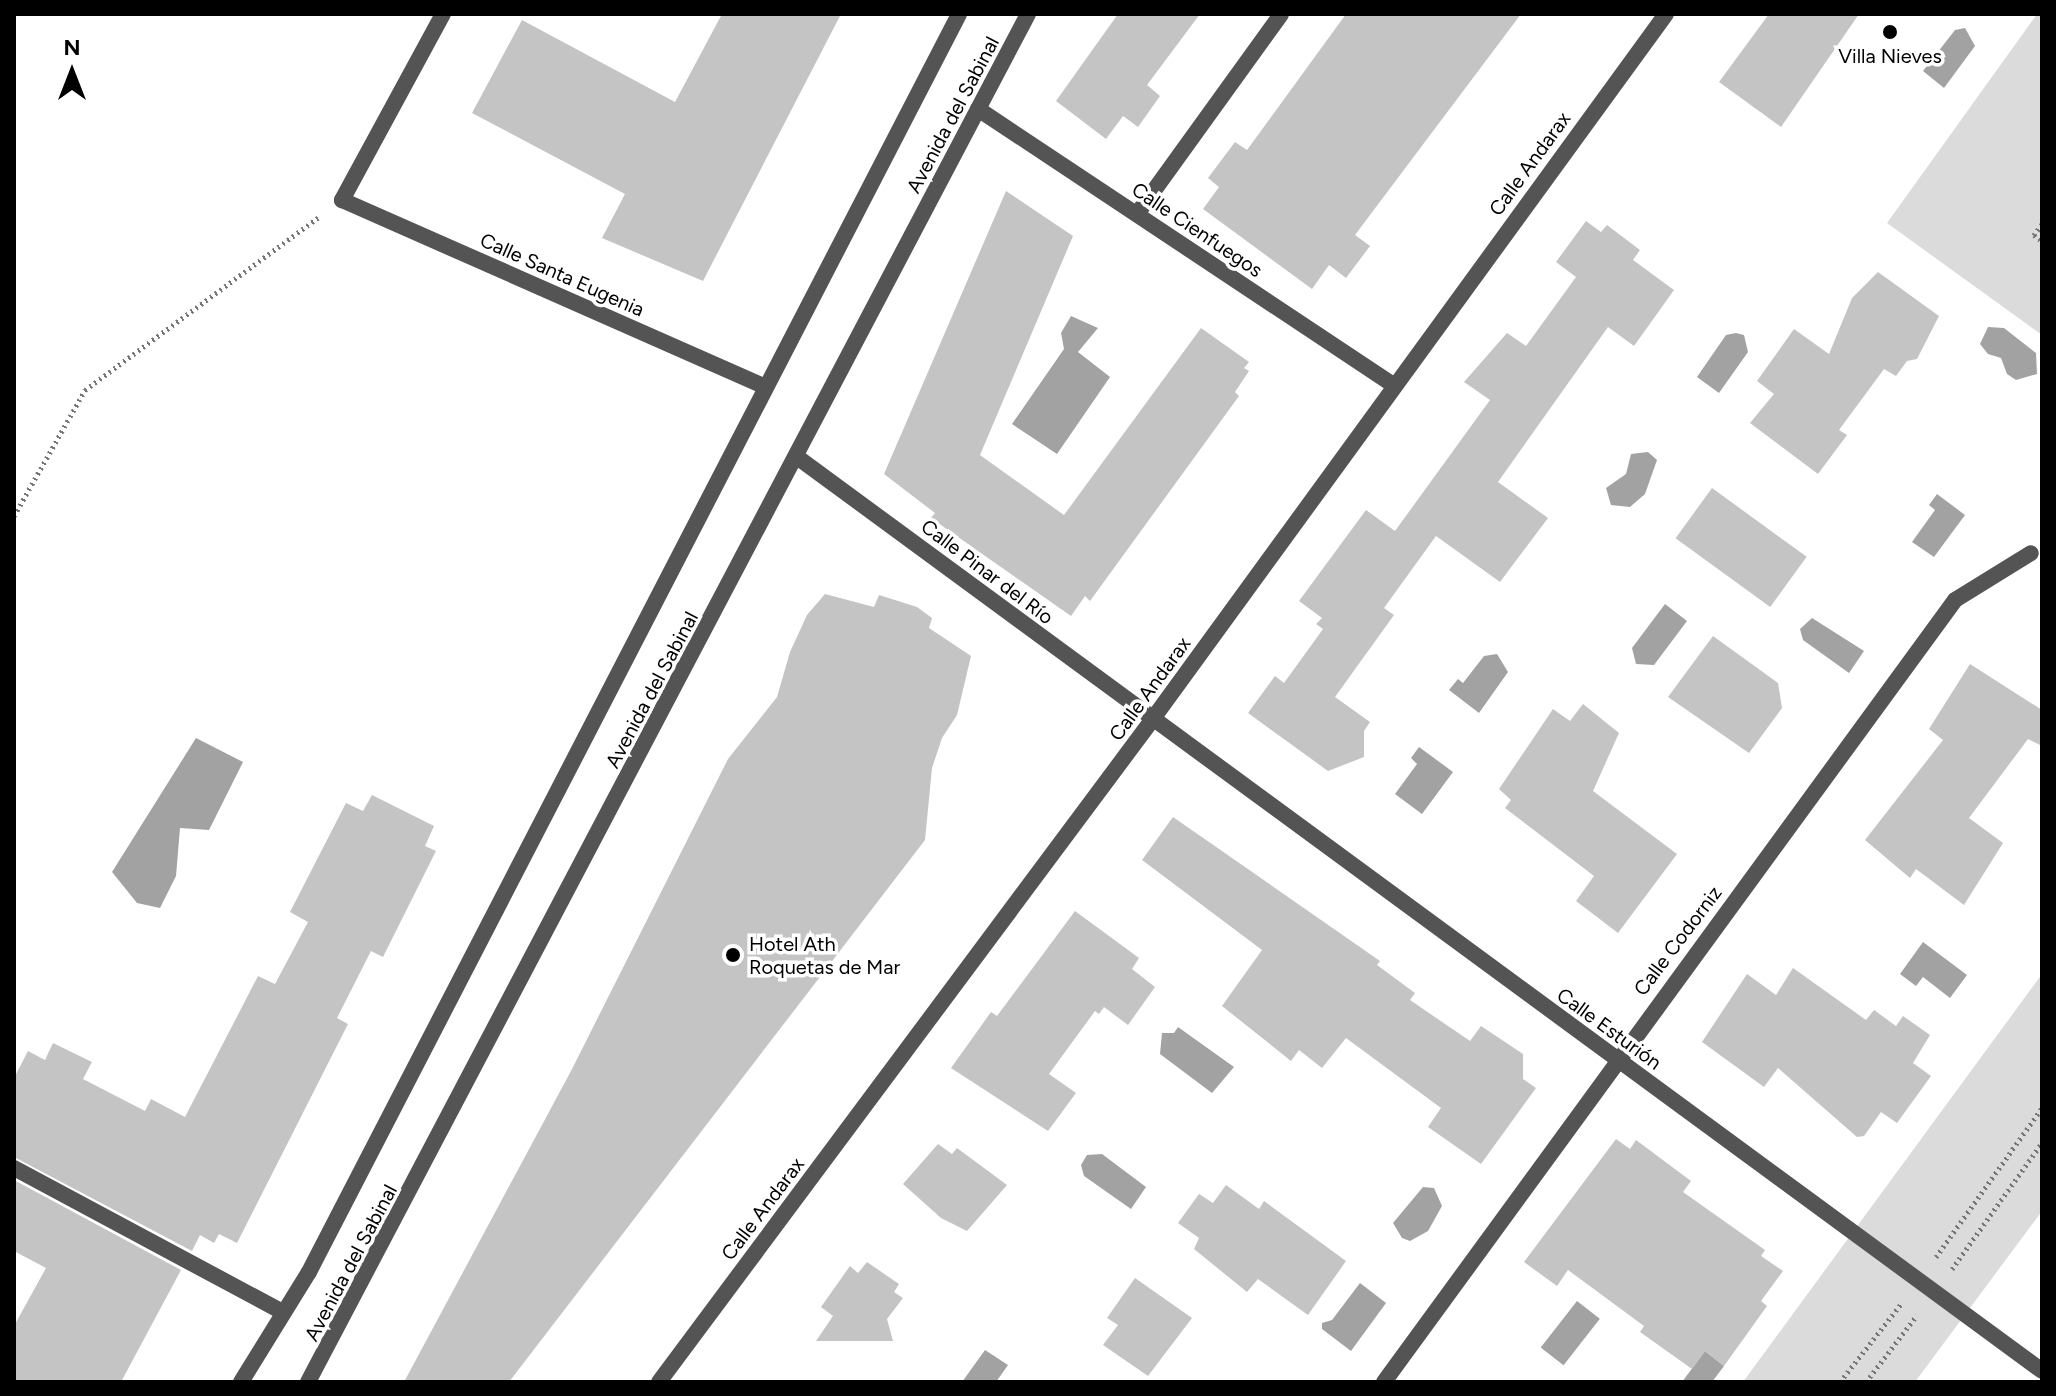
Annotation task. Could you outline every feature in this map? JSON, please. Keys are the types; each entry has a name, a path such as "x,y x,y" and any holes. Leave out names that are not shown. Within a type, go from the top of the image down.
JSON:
{"street":[{"path":"342,200 443,14"},
{"name":"Avenida del Sabinal","path":"241,1382 309,1272 959,14"},
{"name":"Avenida del Sabinal","path":"308,1382 1028,14"},
{"path":"1137,214 1281,14"},
{"name":"Calle Andarax","path":"659,1382 1152,720 1666,14"},
{"name":"Calle Cienfuegos","path":"978,109 1393,385"},
{"name":"Calle Santa Eugenia","path":"342,200 766,387"},
{"name":"Calle Pinar del Río","path":"797,457 1152,720"},
{"name":"Calle Codorniz","path":"1384,1382 1616,1059 1955,600 2031,553"},
{"name":"Calle Esturión","path":"1152,720 2042,1371"},
{"path":"14,1168 283,1312"}],"path":[{"path":"14,516 85,390 342,200"},
{"path":"2042,224 2034,235 2042,241"},
{"path":"1840,1382 1919,1281 2042,1108"},
{"path":"1866,1382 1935,1293 2042,1143"}],"shaded area":[{"path":"2037,14 2042,14 2042,335 1887,223"},
{"path":"1965,28 1975,46 1944,88 1923,71 1955,30"},
{"path":"1071,316 1098,328 1078,352 1110,377 1057,454 1012,424 1064,349 1061,333"},
{"path":"1988,327 2004,328 2036,353 2037,374 2016,380 2007,374 2001,358 1988,354 1980,344"},
{"path":"1726,335 1744,335 1748,352 1719,393 1697,377"},
{"path":"1648,452 1657,460 1645,494 1630,507 1611,505 1606,488 1626,474 1631,454"},
{"path":"1937,494 1965,515 1934,557 1912,542 1935,510 1929,505"},
{"path":"1665,604 1687,621 1654,665 1636,664 1632,648"},
{"path":"1812,618 1864,651 1849,673 1803,640 1800,629"},
{"path":"1497,654 1508,672 1479,713 1449,690 1458,679 1463,683 1484,656"},
{"path":"196,738 243,762 209,830 180,828 176,876 160,908 137,903 112,872"},
{"path":"1419,747 1453,772 1422,814 1395,794 1417,764 1411,758"},
{"path":"1923,942 1967,975 1950,998 1923,977 1916,986 1900,974"},
{"path":"2042,974 2042,1211 1915,1382 1743,1382"},
{"path":"1178,1027 1234,1067 1212,1093 1160,1054 1162,1033 1174,1033"},
{"path":"1102,1154 1146,1187 1131,1209 1084,1176 1081,1165 1087,1155"},
{"path":"1423,1187 1434,1188 1442,1206 1428,1231 1410,1241 1402,1238 1393,1223"},
{"path":"1360,1283 1386,1303 1351,1351 1322,1329 1322,1323 1332,1320"},
{"path":"1577,1301 1600,1319 1564,1365 1541,1347"},
{"path":"985,1350 1008,1365 996,1382 962,1382"},
{"path":"1705,1351 1724,1366 1712,1382 1682,1382"}],"building":[{"path":"722,14 841,14 703,281 602,238 625,194 472,113 522,20 675,102"},
{"path":"1118,14 1200,14 1147,85 1160,96 1138,127 1123,116 1106,139 1056,101"},
{"path":"1346,14 1521,14 1355,235 1370,246 1346,278 1329,265 1312,289 1203,209 1219,187 1208,178 1235,142 1247,150"},
{"path":"1769,14 1859,14 1781,127 1719,82"},
{"path":"1006,191 1073,236 980,455 1064,515 1201,328 1249,362 1244,368 1249,371 1235,392 1239,396 1090,601 1085,596 1071,616 931,518 935,513 884,474"},
{"path":"1586,221 1601,232 1607,225 1640,250 1633,260 1674,290 1634,346 1608,327 1498,482 1548,518 1500,582 1436,536 1384,608 1394,615 1335,697 1370,722 1364,731 1364,757 1328,771 1248,713 1275,676 1284,683 1323,629 1316,624 1322,618 1299,601 1366,510 1395,531 1490,400 1464,382 1507,333 1526,346 1576,277 1556,262"},
{"path":"1878,272 1939,316 1917,359 1907,361 1896,376 1884,369 1839,430 1847,435 1818,474 1750,423 1774,394 1757,381 1794,329 1829,354 1852,298"},
{"path":"1712,488 1807,557 1770,607 1676,538"},
{"name":"Hotel Ath Roquetas de Mar","path":"825,594 874,607 879,595 917,607 932,618 929,628 971,656 957,715 942,738 932,768 925,840 509,1382 404,1382 571,1071 728,759 777,697 790,652 807,615"},
{"path":"1713,636 1778,683 1782,708 1749,753 1668,697"},
{"path":"1970,664 2042,710 2042,746 2028,739 1969,818 2003,843 1964,905 1916,869 1910,878 1865,840 1943,740 1929,729"},
{"path":"1583,704 1619,733 1593,791 1677,854 1618,933 1576,901 1594,876 1505,808 1511,800 1499,789 1553,709 1570,721"},
{"path":"372,795 434,826 425,846 436,851 383,957 371,951 337,1018 348,1024 237,1243 219,1234 214,1243 200,1235 192,1251 14,1157 14,1078 28,1051 45,1060 53,1043 92,1062 83,1079 145,1111 151,1099 185,1117 258,976 275,984 308,922 290,912 346,803 363,811"},
{"path":"1173,817 1380,961 1377,965 1415,993 1410,1000 1470,1041 1481,1026 1523,1054 1523,1079 1536,1088 1481,1164 1428,1127 1441,1108 1346,1038 1322,1068 1299,1050 1291,1061 1222,1006 1262,950 1142,860"},
{"path":"1075,911 1139,958 1132,969 1155,987 1128,1025 1104,1007 1099,1014 1095,1011 1049,1074 1076,1093 1048,1131 951,1068 991,1012 997,1016"},
{"path":"1793,968 1866,1020 1874,1010 1896,1026 1903,1016 1930,1035 1913,1063 1931,1076 1897,1123 1881,1112 1864,1136 1857,1137 1778,1068 1764,1087 1702,1042 1747,974 1776,995"},
{"path":"1616,1139 1630,1149 1636,1140 1691,1181 1683,1192 1765,1250 1761,1256 1783,1271 1761,1301 1767,1306 1724,1366 1705,1351 1692,1369 1640,1332 1644,1326 1568,1270 1557,1286 1524,1262"},
{"path":"938,1144 952,1154 957,1148 1007,1185 967,1231 941,1218 903,1184"},
{"path":"14,1180 181,1270 121,1382 14,1382 14,1326 46,1268 14,1251"},
{"path":"1226,1185 1259,1209 1264,1201 1346,1261 1308,1315 1258,1279 1247,1292 1194,1249 1199,1238 1178,1223 1199,1194 1213,1203"},
{"path":"867,1262 899,1284 894,1292 903,1298 887,1319 893,1341 816,1341 833,1316 821,1307 850,1266 858,1273"},
{"path":"1135,1278 1192,1318 1148,1376 1103,1345 1118,1325 1107,1318"}],"place":[{"name":"Villa Nieves","path":"1890,32"},
{"name":"Hotel Ath Roquetas de Mar","path":"733,955"}]}
